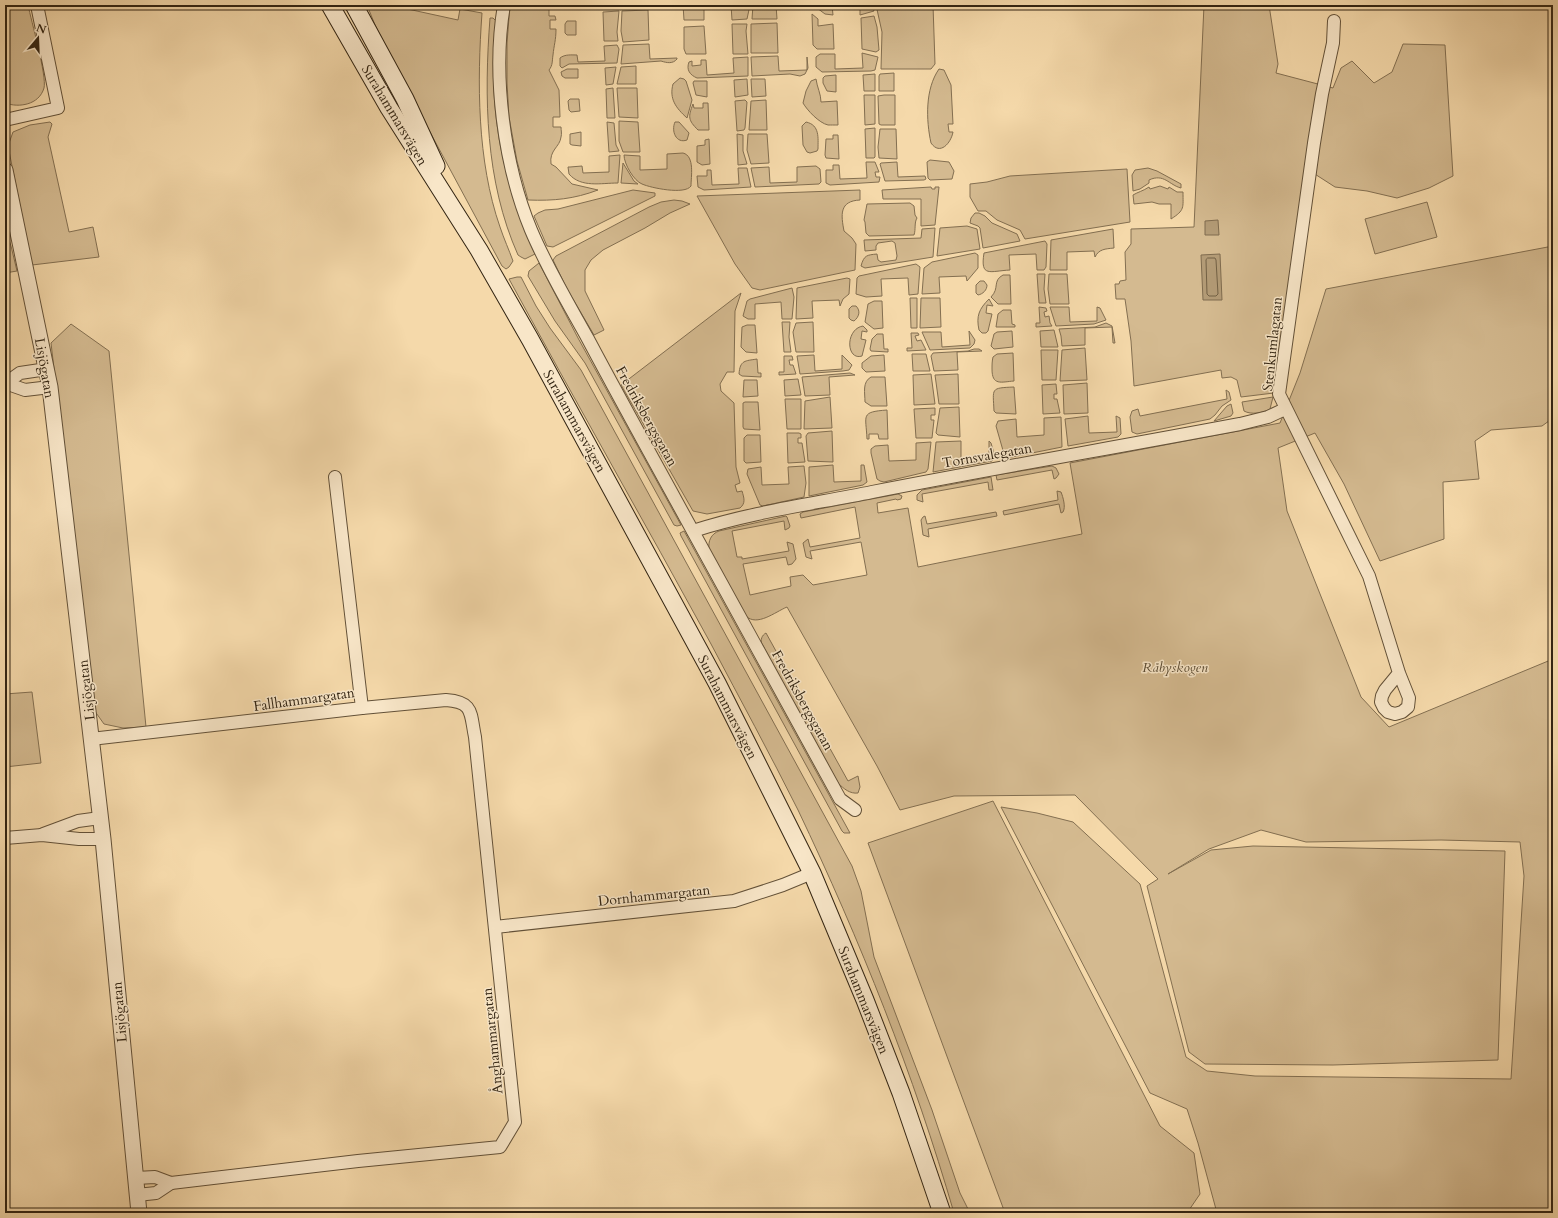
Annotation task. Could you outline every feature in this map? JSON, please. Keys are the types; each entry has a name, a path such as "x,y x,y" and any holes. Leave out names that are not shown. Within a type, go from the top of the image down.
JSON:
{"main road":[{"name":"Surahammarsvägen","path":"330,5 389,108 464,224 530,339 717,683 812,873 865,1000 901,1093 942,1213"},
{"name":"Surahammarsvägen","path":"354,5 405,99 464,224"}],"street":[{"path":"5,120 58,108 37,5"},
{"name":"Fredriksbergsgatan","path":"504,5 500,46 500,87 504,131 515,180 531,230 553,275 840,799 855,810"},
{"name":"Stenkumlagatan","path":"1334,21 1334,43 1322,94 1314,144 1279,394 1285,409 1369,576 1400,673"},
{"name":"Lisjögatan","path":"5,170 50,387 103,839 139,1213"},
{"path":"6,383 20,373 47,369"},
{"path":"6,383 25,390 50,387"},
{"name":"Tornsvalegatan","path":"693,531 723,521 946,477 1240,424 1268,417 1285,409"},
{"name":"Fallhammargatan","path":"91,739 362,708 334,477"},
{"name":"Ånghammargatan","path":"137,1195 156,1193 171,1183 358,1161 500,1147 515,1122 475,737 470,709 465,704 457,701 446,700 362,708"},
{"path":"42,835 78,821 100,818"},
{"path":"5,838 42,835 79,839 103,839"},
{"name":"Dornhammargatan","path":"495,927 734,901 783,885 812,873"},
{"name":"Ånghammargatan","path":"136,1178 155,1177 171,1183"}],"green space":[{"path":"5,5 28,5 38,48 43,72 44,88 38,98 28,104 16,105 5,103"},
{"path":"367,5 403,5 403,8 458,20 460,9 482,13 479,66 480,121 492,202 513,261 506,269 502,266 409,93 375,25"},
{"path":"510,5 555,6 549,7 549,16 555,16 556,20 550,20 550,29 556,29 552,63 549,70 559,90 560,117 553,117 553,127 561,127 561,135 559,143 553,152 551,164 556,167 572,184 598,190 581,196 564,199 528,200 517,161 509,117 507,43"},
{"path":"683,5 704,5 704,20 684,20"},
{"path":"731,5 750,5 747,19 732,20"},
{"path":"753,5 776,5 777,19 752,19"},
{"path":"813,5 832,5 833,15 825,14"},
{"path":"860,5 872,5 874,11 860,15"},
{"path":"876,5 933,5 935,64 931,69 881,69 882,32"},
{"path":"1204,5 1269,5 1278,64 1276,73 1333,88 1341,68 1352,61 1374,83 1392,72 1403,44 1445,45 1453,176 1429,188 1397,198 1367,191 1335,187 1307,169 1274,393 1241,397 1237,380 1231,377 1222,378 1221,370 1134,386 1131,341 1125,299 1116,299 1115,284 1119,284 1120,281 1126,280 1125,252 1131,244 1131,229 1194,227"},
{"path":"648,10 649,40 623,42 621,31 622,11"},
{"path":"619,11 617,32 618,41 604,41 603,12"},
{"path":"812,14 818,19 818,26 833,24 834,49 817,49 813,45"},
{"path":"874,16 877,27 879,50 876,52 862,49 861,18"},
{"path":"490,18 493,18 496,21 493,62 495,104 500,145 515,202 535,254 525,259 518,255 507,227 493,168 489,138 487,78"},
{"path":"567,21 576,21 576,35 567,35 565,33 565,24"},
{"path":"777,23 778,53 751,53 751,24"},
{"path":"732,24 747,24 746,31 748,54 733,54"},
{"path":"704,26 706,54 686,54 684,49 684,27"},
{"path":"649,44 650,59 677,59 670,63 661,61 621,64 623,45"},
{"path":"617,45 619,49 617,63 569,64 562,68 560,66 560,58 568,55 577,55 578,62 605,61 604,46"},
{"path":"862,53 878,57 875,70 822,72 816,67 816,57 820,54 835,54 835,69 863,68"},
{"path":"778,56 779,71 807,70 805,74 800,76 790,74 752,76 751,57"},
{"path":"748,57 748,76 697,78 688,70 689,62 692,61 692,66 701,65 701,60 706,60 707,75 734,73 733,58"},
{"path":"636,66 636,84 617,84 621,67"},
{"path":"616,67 613,84 606,85 605,68"},
{"path":"567,69 578,69 578,78 565,78 562,76 561,72"},
{"path":"939,69 944,70 951,85 953,124 948,124 949,132 953,132 948,144 941,148 934,147 931,143 928,125 929,95 934,77"},
{"path":"894,73 894,91 879,91 880,74"},
{"path":"875,74 875,91 864,91 863,75"},
{"path":"836,75 836,92 827,91 823,83 823,78 825,76"},
{"path":"680,78 686,81 692,100 687,118 674,103 672,94 673,84"},
{"path":"747,79 748,95 735,97 734,80"},
{"path":"751,79 765,79 766,96 752,97"},
{"path":"816,79 821,102 837,101 838,125 828,125 821,122 810,113 803,103 806,91 811,81"},
{"path":"694,81 707,81 707,97 696,95 693,83"},
{"path":"613,88 615,118 607,118 606,89"},
{"path":"617,88 637,88 638,118 619,117"},
{"path":"864,95 875,95 875,124 865,125"},
{"path":"895,95 895,125 879,124 878,96"},
{"path":"570,99 579,99 580,111 571,112 569,110 568,101"},
{"path":"745,100 747,102 745,128 744,130 737,131 735,101"},
{"path":"766,100 767,130 749,130 751,101"},
{"path":"703,103 708,103 709,130 698,130 692,124 690,118 690,112 693,104 694,108 703,108"},
{"path":"619,121 638,122 640,152 623,152 619,141"},
{"path":"50,122 52,124 48,137 69,232 93,227 99,257 32,265 8,146 13,132 30,125"},
{"path":"607,122 614,123 616,145 619,151 609,152"},
{"path":"675,122 679,122 689,133 687,140 680,140 675,136"},
{"path":"806,122 814,126 818,136 818,149 817,151 810,153 807,152 803,145 802,126"},
{"path":"875,128 875,157 866,158 865,129"},
{"path":"880,129 896,129 897,159 879,158 878,147"},
{"path":"581,132 581,146 570,144 570,134"},
{"path":"737,134 743,135 743,151 747,164 738,165"},
{"path":"748,134 767,134 769,163 751,164 747,150"},
{"path":"833,135 838,135 839,159 826,158 825,155 826,139 833,139"},
{"path":"709,139 710,164 702,165 697,162 697,146 705,145 705,140"},
{"path":"683,153 687,155 691,162 692,172 691,186 688,189 682,190 668,190 642,184 630,172 624,159 624,155 640,156 640,170 667,169 667,154"},
{"path":"620,155 618,183 585,183 569,174 568,167 582,166 583,173 609,172 609,156"},
{"path":"930,160 949,162 954,171 952,179 930,180 928,178 927,162"},
{"path":"866,162 875,162 879,172 875,172 876,177 880,177 879,182 830,185 826,183 826,170 833,170 833,165 839,165 840,179 867,178"},
{"path":"897,162 898,177 925,176 926,179 885,181 880,164"},
{"path":"623,163 634,181 638,184 621,183"},
{"path":"816,166 820,169 821,182 819,184 755,187 751,168 769,167 770,183 797,182 797,167"},
{"path":"738,168 747,168 751,187 704,190 698,187 697,176 707,176 707,170 711,170 712,185 739,184"},
{"path":"1148,168 1157,171 1181,184 1181,188 1166,180 1154,178 1149,180 1149,183 1140,189 1133,191 1132,175 1135,170"},
{"path":"1127,169 1130,222 1025,239 1020,230 997,220 986,211 978,211 970,197 970,184 987,182 1010,176"},
{"path":"1160,186 1168,189 1169,187 1177,192 1183,192 1181,211 1171,219 1171,204 1159,204 1152,202 1134,204 1133,195 1149,187 1150,189"},
{"path":"931,187 932,189 935,189 935,187 939,187 935,225 921,226 921,199 883,199 882,190"},
{"path":"633,190 655,193 655,196 553,247 547,246 534,216 538,213 545,210 558,209"},
{"path":"860,190 860,200 848,203 842,214 844,231 856,244 855,270 760,290 752,288 735,264 697,196"},
{"path":"674,200 690,204 670,213 603,250 591,260 585,270 585,291 604,330 594,335 567,289 553,260 556,256 649,207 661,202"},
{"path":"1427,202 1437,237 1375,254 1365,219"},
{"path":"910,203 914,206 915,215 917,218 914,235 869,236 866,233 864,220 867,204"},
{"path":"975,213 985,216 992,223 1017,234 1020,241 983,248 980,228 970,223 971,218"},
{"path":"967,226 977,229 980,249 937,256 940,228"},
{"path":"5,227 17,271 5,273"},
{"path":"935,228 933,257 865,268 861,266 863,260 868,255 877,254 878,260 881,262 896,260 897,256 895,243 892,241 878,243 876,250 865,251 864,240 921,238 922,229"},
{"path":"1113,229 1114,248 1100,251 1095,257 1094,251 1067,252 1067,270 1050,270 1051,240"},
{"path":"1045,241 1047,244 1046,267 1044,270 1037,270 1036,254 1009,255 1010,270 992,272 985,270 983,261 984,253"},
{"name":"Råbyskogen","path":"1553,246 1553,418 1542,426 1491,430 1475,441 1479,479 1443,482 1444,539 1380,561 1344,484 1315,433 1278,448 1287,511 1361,697 1389,727 1553,659 1553,1213 1217,1213 1187,1109 1150,1093 1001,807 1037,813 1073,822 1140,884 1186,1057 1207,1071 1255,1076 1511,1079 1524,876 1520,842 1441,840 1306,842 1261,830 1209,849 1168,874 1211,850 1253,846 1505,851 1498,1060 1333,1065 1205,1064 1189,1052 1147,886 1158,879 1075,795 954,796 900,810 877,766 787,607 766,618 755,620 746,616 709,549 709,543 712,536 719,531 787,517 790,526 785,530 784,521 732,531 737,557 742,557 742,559 789,551 787,542 793,544 796,559 792,564 788,565 786,557 743,564 750,595 791,586 790,577 803,575 813,585 867,575 861,542 810,551 812,559 806,557 803,543 808,539 810,547 860,538 855,507 801,518 800,514 803,512 898,494 902,496 901,499 877,503 878,513 908,508 918,567 1082,534 1070,463 1280,423 1300,373 1326,289"},
{"path":"975,253 978,255 978,268 967,281 966,276 939,277 940,293 922,294 924,268 932,262"},
{"path":"539,263 578,338 681,525 674,525 585,363 555,321 528,276 529,271"},
{"path":"916,264 920,267 918,294 909,295 908,278 881,279 882,296 866,297 856,294 857,278 859,276"},
{"path":"1037,274 1045,274 1044,289 1046,303 1039,303"},
{"path":"1049,274 1067,274 1069,304 1050,304 1048,289"},
{"path":"1003,275 1010,275 1011,304 998,304 991,297 994,294 998,280"},
{"path":"521,277 536,306 550,328 581,370 852,866 861,891 874,957 932,1110 960,1193 970,1213 954,1213 921,1110 884,1008 843,908 798,810 711,644 509,279"},
{"path":"847,278 850,279 849,294 843,299 840,306 839,300 812,301 813,318 796,319 797,288"},
{"path":"980,281 984,281 987,287 982,294 978,295 976,293 976,285"},
{"path":"792,288 794,297 792,319 782,319 781,302 755,304 755,319 748,319 743,316 747,301 750,299"},
{"path":"741,293 735,311 734,372 727,372 720,384 721,391 734,403 736,467 740,483 735,485 737,492 742,491 744,502 740,508 707,514 693,511 621,385"},
{"path":"910,298 917,298 917,328 911,328"},
{"path":"921,298 940,298 941,327 920,328"},
{"path":"989,299 993,306 987,305 986,313 992,314 988,331 986,333 982,333 979,330 978,317 983,306"},
{"path":"874,301 882,301 883,328 874,329 865,322 868,304"},
{"path":"852,306 856,306 859,312 854,321 849,318 849,309"},
{"path":"1039,307 1046,308 1047,311 1044,312 1045,317 1049,316 1052,326 1036,327 1036,323 1040,323"},
{"path":"1050,307 1069,307 1070,322 1097,321 1097,307 1100,308 1106,320 1094,324 1056,326"},
{"path":"1003,310 1011,310 1012,324 1015,325 1015,327 996,327 998,314"},
{"path":"782,322 790,322 789,337 791,352 784,352"},
{"path":"813,322 814,352 796,352 793,332 796,323"},
{"path":"1106,323 1112,326 1115,343 1113,343 1112,327 1085,328 1085,345 1062,346 1059,329 1095,327"},
{"path":"71,324 109,351 146,727 123,728 104,724 94,710 51,343"},
{"path":"747,325 755,325 757,353 746,352 741,347 742,327"},
{"path":"863,326 867,332 862,331 861,339 866,340 862,356 857,356 853,354 851,349 851,338 857,328"},
{"path":"1054,330 1058,347 1041,347 1040,331"},
{"path":"969,331 975,340 974,344 970,348 930,350 922,332 941,332 942,347 970,345"},
{"path":"1012,331 1013,347 994,349 991,346 994,334 997,332"},
{"path":"911,333 918,333 919,335 915,336 917,341 921,340 926,350 907,351 907,348 912,348"},
{"path":"877,334 883,334 884,349 888,349 888,352 871,351 872,339"},
{"path":"1085,348 1087,380 1060,381 1062,350"},
{"path":"979,349 982,351 957,352 958,370 934,371 931,356 933,353 968,351"},
{"path":"1041,350 1058,350 1056,380 1042,380"},
{"path":"1013,353 1014,381 996,381 992,374 993,357 997,354"},
{"path":"912,354 926,354 930,371 913,371"},
{"path":"814,355 815,371 842,369 842,355 852,365 849,370 800,374 797,356"},
{"path":"884,355 885,371 866,372 862,368 862,363 871,356"},
{"path":"784,356 792,356 793,360 789,360 790,365 793,365 796,374 779,375 779,372 784,372"},
{"path":"757,359 758,373 761,373 761,377 742,376 739,374 741,366 744,362"},
{"path":"850,373 855,375 829,377 830,395 805,396 802,377"},
{"path":"931,374 935,404 914,405 913,375"},
{"path":"958,374 959,404 939,404 935,375"},
{"path":"871,377 885,377 887,406 871,406 865,402 865,385"},
{"path":"798,379 801,395 785,396 784,380"},
{"path":"744,380 757,380 758,396 743,397"},
{"path":"1087,383 1088,413 1064,414 1063,385"},
{"path":"1056,384 1057,394 1054,394 1054,399 1057,399 1060,413 1043,414 1042,385"},
{"path":"1014,387 1016,414 996,413 994,411 993,398 995,391 1001,388"},
{"path":"1226,390 1229,392 1231,400 1222,406 1210,419 1137,434 1132,432 1130,417 1132,411 1138,409 1140,416 1227,399"},
{"path":"830,397 832,428 804,429 805,401"},
{"path":"1273,397 1270,409 1253,413 1244,411 1242,402"},
{"path":"785,399 801,399 801,429 787,429"},
{"path":"758,402 760,430 744,429 743,403"},
{"path":"1231,404 1233,413 1231,416 1214,421 1227,406"},
{"path":"959,407 960,437 938,435 936,433 940,408"},
{"path":"935,408 935,415 931,415 931,420 934,420 932,438 916,438 914,409"},
{"path":"887,410 888,439 879,439 878,434 869,434 869,439 867,439 866,416 872,412"},
{"path":"1088,416 1089,433 1117,432 1116,416 1120,418 1121,434 1118,437 1068,446 1065,419"},
{"path":"1061,417 1062,447 1007,458 1004,454 996,426 998,421 1016,419 1017,437 1044,435 1044,418"},
{"path":"832,431 833,462 808,461 806,436 808,433"},
{"path":"787,433 801,434 801,438 798,438 798,443 802,443 805,462 788,463"},
{"path":"747,435 760,435 761,462 746,463 744,461 744,438"},
{"path":"961,441 961,458 989,457 989,441 995,457 992,461 933,472 936,442"},
{"path":"931,442 928,469 926,472 884,482 877,479 871,453 871,449 875,446 888,445 889,461 916,460 916,443"},
{"path":"833,465 834,482 861,481 861,465 864,465 867,482 863,485 809,496 809,467"},
{"path":"804,466 806,483 804,497 763,506 760,505 747,474 748,469 761,467 762,485 789,484 788,467"},
{"path":"1052,466 1056,468 1059,474 1054,479 1052,470 997,480 996,475"},
{"path":"991,477 993,490 989,490 988,482 922,494 923,502 917,500 917,495 922,490"},
{"path":"1057,491 1061,492 1064,502 1064,510 1061,513 1059,504 1004,515 1003,511 1058,500"},
{"path":"996,512 997,516 928,529 929,537 923,535 921,520 925,516 927,524"},
{"path":"684,531 850,833 844,833 842,831 681,536 680,533"},
{"path":"766,633 848,781 858,776 860,787 858,793 847,791 838,783 762,644 761,641 763,635"},
{"path":"32,692 41,763 5,767 5,694"},
{"path":"993,801 1160,1126 1194,1153 1200,1194 1187,1213 1005,1213 868,843"}],"water":[{"path":"1218,220 1219,235 1205,235 1205,221"},
{"path":"1220,254 1222,300 1203,300 1201,255"}]}
